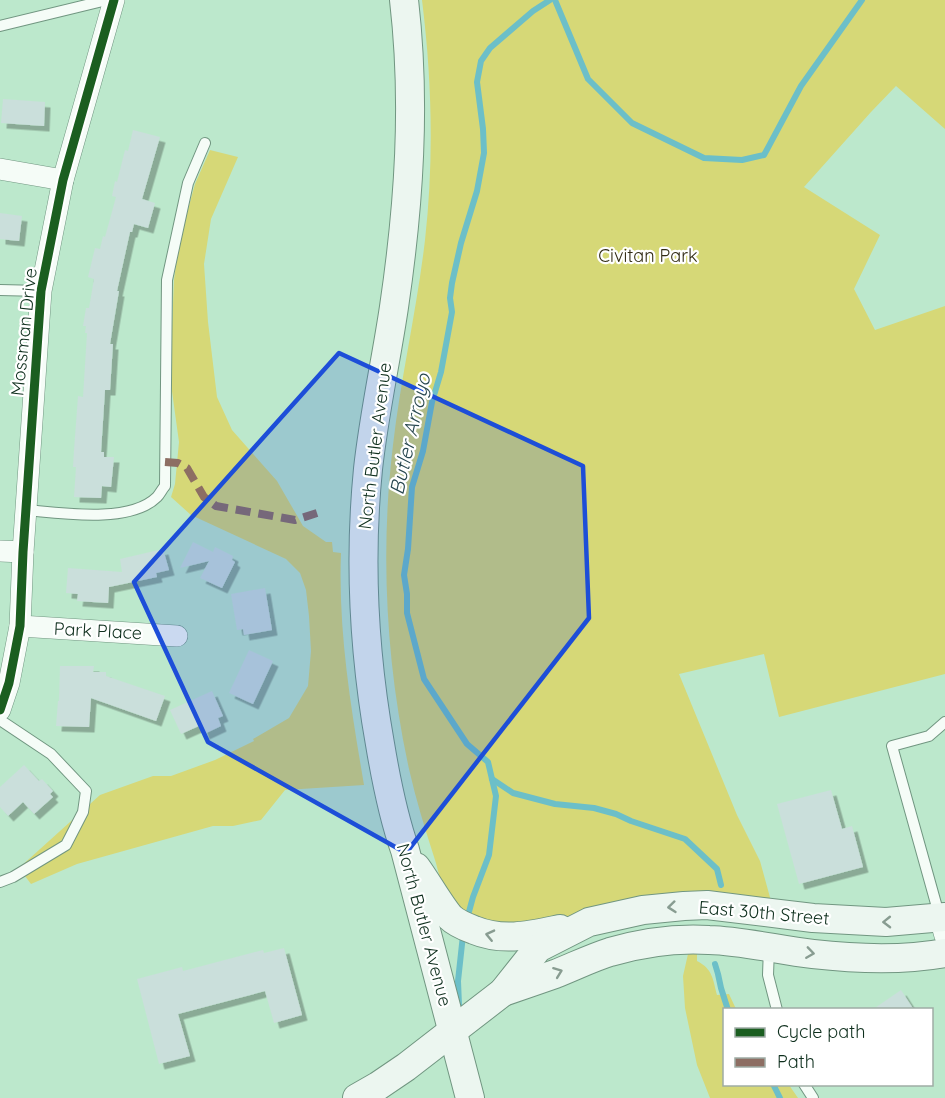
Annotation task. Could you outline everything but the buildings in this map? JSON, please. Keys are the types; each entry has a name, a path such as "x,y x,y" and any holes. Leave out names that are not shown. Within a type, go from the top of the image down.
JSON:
{"main road":[{"name":"North Butler Avenue","path":"404,0 410,81 408,178 394,308 376,408 368,469 364,524 366,628 373,704 387,785 470,1098"},
{"path":"405,850 451,918 486,935 504,938 531,935 589,922"},
{"name":"East 30th Street","path":"357,1098 406,1067 503,992 538,948 589,922 643,910 707,905 813,918 943,924"},
{"path":"503,992 609,952 647,944 708,940 740,942 847,958 887,959 945,953"}],"street":[{"name":"Mossman Drive","path":"0,710 9,683 20,626 41,291 63,180 114,0"},
{"path":"0,169 63,180"},
{"path":"0,551 23,552"},
{"name":"Park Place","path":"20,626 177,636"}],"lane":[{"path":"0,26 107,0"},
{"path":"26,510 69,514 124,513 156,498 165,486 167,280 188,183 205,143"},
{"path":"0,290 41,291"},
{"path":"0,720 51,754 86,791 83,812 66,845 14,877 0,882"},
{"path":"943,924 892,746 929,736 945,722"},
{"path":"769,947 768,975 776,1008"}],"highlighted area":[{"path":"339,353 583,466 589,618 406,853 208,742 134,582"}],"green space":[{"name":"Civitan Park","path":"422,0 945,0 945,129 896,86 804,187 880,235 854,289 875,330 945,306 945,674 779,717 764,654 679,674 737,815 760,861 771,901 562,919 526,927 470,920 442,884 415,792 401,729 390,648 386,567 393,445 422,266 430,180 431,120"},
{"path":"210,150 238,157 211,219 204,264 217,397 232,430 277,481 303,526 326,542 332,542 333,552 341,553 344,640 350,698 364,785 285,790 261,820 233,826 213,826 77,864 31,884 19,868 100,795 153,776 171,776 215,760 254,741 253,739 289,718 308,686 311,651 309,616 306,590 300,573 286,559 191,515 171,497 175,484 179,442 170,377 174,280 179,242 195,184"},
{"path":"688,954 697,954 697,961 712,975 717,995 729,994 736,1008 723,1008 723,1086 790,1086 798,1098 710,1098 697,1065 685,1008 683,976"}],"waterway":[{"name":"Butler Arroyo","path":"467,919 489,855 496,796 488,762 467,744 424,679 407,613 404,575 412,487 423,451 432,402 441,372 452,312 450,298 452,283 461,243 477,191 484,153 477,82 481,61 490,48 533,11 550,0"},
{"path":"555,0 588,79 632,123 704,158 742,160 764,155 801,86 862,0"},
{"path":"492,779 513,793 555,804 594,808 685,839 717,869 721,885"},
{"name":"Butler Arroyo","path":"459,1005 458,981 463,935"},
{"path":"715,964 727,1008"},
{"path":"774,1086 780,1098"}],"marked path":[{"path":"165,462 178,463 187,468 204,497 216,506 295,520 317,513"}],"cycle path":[{"path":"0,710 9,683 20,626 41,291 63,180 114,0"}]}
